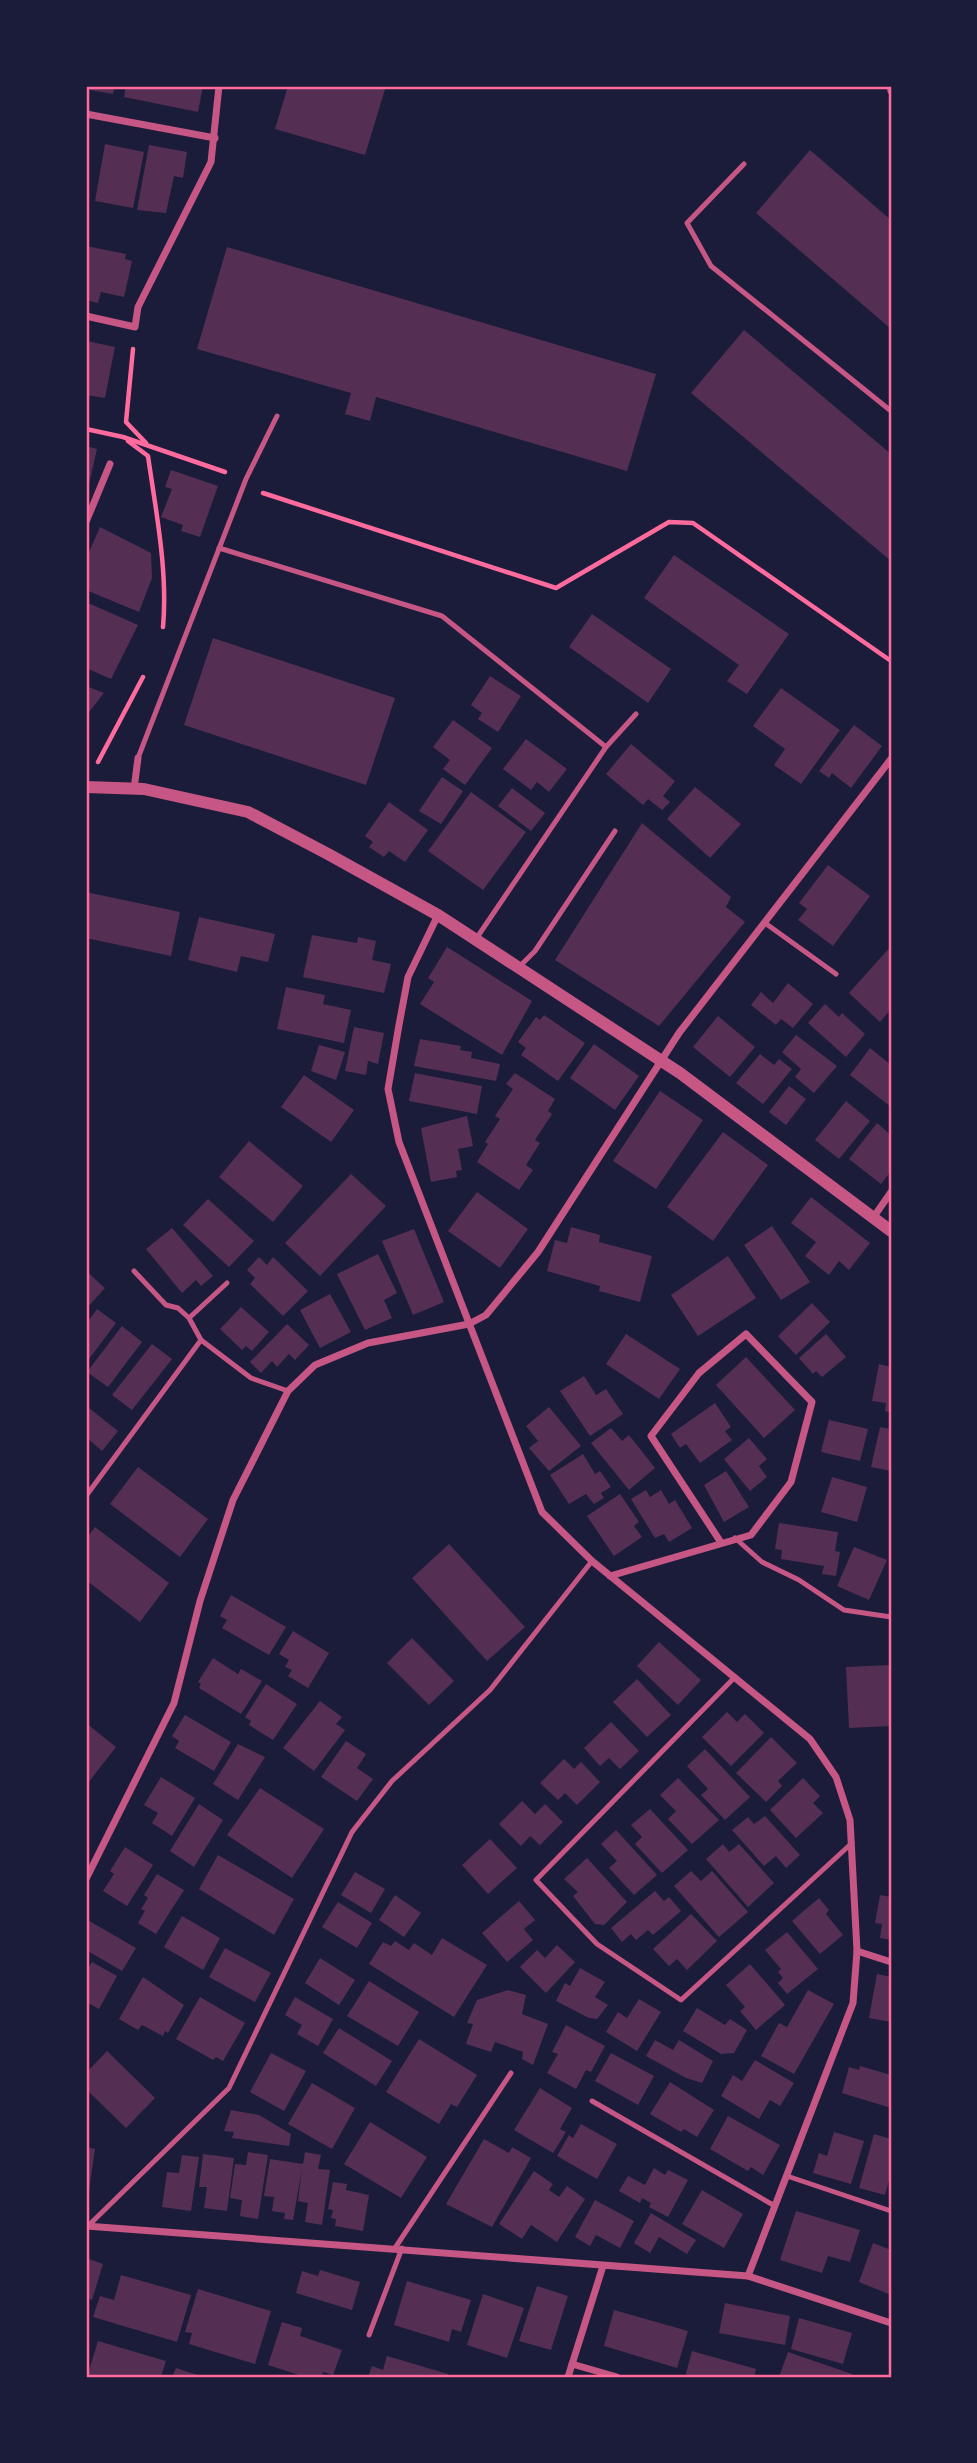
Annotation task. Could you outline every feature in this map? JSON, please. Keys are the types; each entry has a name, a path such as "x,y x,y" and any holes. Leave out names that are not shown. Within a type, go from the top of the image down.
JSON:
{"street":[{"path":"86,316 135,327 138,307 211,162 219,86"},
{"path":"890,86 891,91"},
{"path":"86,114 215,138"},
{"path":"87,518 110,464"},
{"path":"134,789 138,758"},
{"path":"86,1879 174,1703 200,1601 233,1500 288,1391 315,1364 368,1343 469,1324 486,1315 538,1252 679,1034 891,759"},
{"path":"86,787 134,789 248,812 438,915 680,1073 891,1231"},
{"path":"438,915 408,977 388,1089 399,1142 542,1512 592,1561 810,1739 836,1777 850,1820 857,1951 853,2003 748,2276"},
{"path":"872,1218 891,1192"},
{"path":"610,1576 699,1552 720,1541 751,1535 791,1482 812,1402 746,1334 699,1373 650,1436 720,1541"},
{"path":"857,1951 891,1962"},
{"path":"87,2226 748,2276 891,2323"},
{"path":"568,2377 603,2266"},
{"path":"572,2364 617,2377"}],"lane":[{"path":"744,164 687,223 711,267 891,411"},
{"path":"138,758 246,479 277,416"},
{"path":"219,548 442,616 606,747"},
{"path":"474,941 606,747 636,715"},
{"path":"518,968 535,951 615,831"},
{"path":"765,923 836,974"},
{"path":"134,1271 166,1305 178,1308 189,1318 201,1340 251,1378 288,1391"},
{"path":"189,1318 227,1283"},
{"path":"86,1496 201,1340"},
{"path":"734,1538 762,1562 799,1580 844,1610 891,1617"},
{"path":"87,2226 229,2088 352,1832 392,1781 490,1690 592,1561"},
{"path":"735,1677 536,1880 597,1944 681,2000 852,1843"},
{"path":"369,2334 398,2248 511,2073"},
{"path":"592,2101 775,2206"},
{"path":"787,2176 891,2211"}],"path":[{"path":"135,327 126,422 148,445"},
{"path":"86,429 148,445 246,479 260,492 556,588 669,522 693,523 891,661"},
{"path":"123,437 148,456 160,543 165,607 163,630"},
{"path":"92,772 150,665"}],"building":[{"path":"90,86 115,86 113,94 90,90"},
{"path":"126,86 203,86 198,112 124,97"},
{"path":"288,86 386,86 365,155 275,129"},
{"path":"105,144 144,152 133,208 95,201"},
{"path":"149,145 187,152 183,178 174,176 166,213 137,210"},
{"path":"810,150 891,220 891,329 756,213"},
{"path":"86,246 126,254 125,259 132,261 124,297 101,292 98,303 86,300"},
{"path":"227,247 656,374 627,471 376,397 370,421 345,414 351,393 197,349"},
{"path":"744,330 891,454 891,561 691,393"},
{"path":"87,341 115,347 105,398 86,395"},
{"path":"86,446 97,449 87,493 86,493"},
{"path":"171,470 218,486 200,537 181,531 183,525 161,517 172,489 165,487"},
{"path":"100,527 151,553 152,578 139,612 86,590 86,559"},
{"path":"674,555 789,634 747,694 727,681 739,665 644,598"},
{"path":"86,602 138,625 111,679 86,668"},
{"path":"592,614 671,669 648,703 569,647"},
{"path":"213,638 395,698 366,785 184,725"},
{"path":"490,676 521,696 498,732 478,719 482,713 471,705"},
{"path":"86,686 104,693 86,716"},
{"path":"781,688 840,730 801,784 774,765 785,749 753,726"},
{"path":"453,720 492,748 465,785 443,769 450,760 433,747"},
{"path":"854,725 882,746 851,788 832,773 829,778 819,771"},
{"path":"526,739 567,769 549,792 537,782 531,790 503,769"},
{"path":"631,744 675,781 663,796 670,802 662,810 648,799 643,805 606,774"},
{"path":"442,777 463,791 441,824 419,811"},
{"path":"695,787 741,824 710,858 667,819"},
{"path":"512,788 545,813 531,831 498,806"},
{"path":"471,792 526,832 483,890 428,851"},
{"path":"389,802 428,830 405,862 389,851 384,857 369,847 373,842 365,836"},
{"path":"642,823 731,897 726,907 745,922 659,1026 555,960"},
{"path":"828,865 870,896 833,946 798,920 807,909 799,903"},
{"path":"86,892 180,912 171,956 86,938"},
{"path":"199,917 275,934 268,962 241,956 237,972 188,960"},
{"path":"312,935 357,943 358,937 376,941 372,960 391,964 384,993 303,977"},
{"path":"891,946 891,1009 880,1022 849,993"},
{"path":"447,947 532,1001 502,1055 420,1004 434,982 428,978"},
{"path":"788,983 813,1004 793,1028 781,1019 776,1025 751,1005 761,992 773,1003"},
{"path":"286,987 325,995 323,1004 351,1010 344,1043 277,1029"},
{"path":"825,1004 839,1017 842,1013 865,1034 846,1057 808,1023"},
{"path":"544,1015 585,1043 558,1081 521,1055 526,1048 518,1042 536,1017 540,1020"},
{"path":"718,1016 755,1047 730,1077 693,1047"},
{"path":"354,1027 384,1033 378,1064 368,1061 366,1075 345,1071"},
{"path":"796,1035 837,1066 814,1093 795,1077 801,1069 782,1052"},
{"path":"420,1039 461,1046 460,1050 472,1052 471,1058 500,1064 496,1081 414,1066"},
{"path":"594,1044 639,1076 615,1110 570,1078"},
{"path":"319,1045 345,1052 336,1080 311,1071"},
{"path":"870,1048 891,1065 891,1107 850,1075"},
{"path":"760,1054 774,1065 779,1059 792,1069 763,1104 736,1083"},
{"path":"415,1073 482,1086 477,1114 409,1101"},
{"path":"515,1073 555,1099 548,1111 552,1114 535,1140 540,1143 526,1165 533,1170 519,1190 477,1162 488,1144 485,1142 500,1119 495,1116 513,1089 506,1084"},
{"path":"304,1075 354,1110 331,1142 281,1107"},
{"path":"789,1086 806,1099 786,1125 769,1112"},
{"path":"660,1091 703,1120 656,1189 613,1161"},
{"path":"846,1101 870,1121 839,1159 815,1140"},
{"path":"467,1116 473,1146 458,1149 462,1170 456,1171 457,1177 431,1182 421,1128"},
{"path":"877,1123 891,1135 891,1171 881,1184 849,1159"},
{"path":"723,1132 768,1165 713,1241 667,1207"},
{"path":"249,1141 303,1186 273,1222 219,1177"},
{"path":"351,1174 386,1206 320,1276 285,1243"},
{"path":"477,1192 528,1229 500,1268 448,1231"},
{"path":"811,1197 870,1243 849,1270 839,1261 829,1275 805,1256 816,1242 791,1223"},
{"path":"208,1199 254,1241 229,1267 183,1225"},
{"path":"772,1226 810,1282 781,1300 744,1245"},
{"path":"571,1227 600,1235 599,1242 652,1256 640,1302 599,1291 600,1286 547,1271 555,1240 567,1243"},
{"path":"172,1228 213,1276 201,1286 196,1280 182,1293 146,1249"},
{"path":"414,1229 444,1302 413,1315 382,1241"},
{"path":"378,1254 397,1293 384,1300 392,1318 365,1330 337,1274"},
{"path":"728,1256 756,1298 698,1336 671,1295"},
{"path":"259,1257 267,1265 273,1257 308,1291 283,1316 250,1284 255,1278 247,1270"},
{"path":"86,1271 105,1288 86,1309"},
{"path":"330,1294 351,1332 320,1348 300,1310"},
{"path":"812,1303 830,1322 796,1355 778,1336"},
{"path":"241,1307 269,1332 252,1351 246,1346 242,1350 220,1329"},
{"path":"97,1309 116,1323 86,1363 86,1324"},
{"path":"287,1324 309,1345 295,1360 289,1354 277,1367 272,1361 261,1373 250,1362"},
{"path":"122,1326 142,1342 108,1387 87,1372"},
{"path":"626,1334 680,1369 659,1399 606,1364"},
{"path":"826,1334 846,1357 822,1377 816,1371 813,1374 799,1358"},
{"path":"152,1344 172,1359 132,1410 112,1395"},
{"path":"746,1357 795,1410 764,1438 716,1385"},
{"path":"879,1364 891,1367 891,1413 885,1411 886,1403 872,1401"},
{"path":"584,1376 596,1395 606,1389 623,1414 590,1436 560,1391"},
{"path":"715,1403 731,1427 725,1431 732,1440 700,1463 686,1444 680,1448 671,1434"},
{"path":"549,1407 581,1446 549,1471 529,1448 538,1441 526,1426"},
{"path":"89,1408 118,1431 102,1451 86,1437 86,1412"},
{"path":"829,1420 868,1429 860,1461 821,1452"},
{"path":"880,1427 891,1429 891,1471 871,1467"},
{"path":"611,1428 622,1441 629,1435 655,1468 629,1490 591,1443"},
{"path":"749,1438 767,1459 759,1466 767,1477 750,1491 724,1459"},
{"path":"583,1454 595,1474 600,1471 611,1487 601,1493 604,1498 594,1504 586,1494 569,1504 550,1475"},
{"path":"138,1467 208,1519 180,1557 110,1504"},
{"path":"726,1471 749,1507 724,1522 704,1485"},
{"path":"832,1477 867,1487 857,1522 821,1512"},
{"path":"646,1490 650,1497 661,1490 669,1504 675,1500 692,1528 669,1542 664,1534 655,1538 631,1499"},
{"path":"620,1494 639,1522 634,1526 642,1537 614,1556 587,1516"},
{"path":"779,1523 838,1532 835,1551 840,1552 836,1576 822,1574 824,1566 781,1559 782,1550 775,1549"},
{"path":"95,1527 169,1583 140,1622 86,1580 86,1539"},
{"path":"449,1544 525,1627 487,1661 412,1578"},
{"path":"854,1547 887,1560 869,1600 837,1586"},
{"path":"231,1595 286,1627 269,1655 222,1628 227,1620 220,1616"},
{"path":"293,1631 329,1653 308,1688 288,1676 292,1670 285,1667 289,1660 279,1654"},
{"path":"412,1638 454,1681 429,1705 387,1663"},
{"path":"659,1642 701,1680 678,1705 637,1666"},
{"path":"213,1658 238,1674 241,1669 262,1681 241,1714 199,1688 201,1684 198,1682"},
{"path":"891,1665 891,1726 849,1728 846,1667"},
{"path":"637,1679 671,1715 647,1737 613,1702"},
{"path":"266,1684 297,1704 273,1740 249,1725 251,1721 245,1717"},
{"path":"320,1701 342,1717 336,1724 345,1730 314,1771 283,1748"},
{"path":"727,1712 737,1722 745,1714 764,1733 731,1766 702,1737"},
{"path":"185,1715 231,1742 214,1771 175,1748 179,1741 172,1736"},
{"path":"611,1722 639,1751 620,1769 609,1758 600,1766 584,1748"},
{"path":"86,1723 116,1747 88,1783 86,1782"},
{"path":"771,1737 797,1763 778,1781 782,1786 766,1802 736,1773"},
{"path":"346,1741 366,1754 357,1768 373,1779 357,1801 321,1777"},
{"path":"238,1744 265,1757 238,1800 213,1784"},
{"path":"705,1749 750,1797 725,1820 701,1795 708,1789 687,1766"},
{"path":"564,1759 574,1769 581,1762 600,1782 577,1805 565,1793 558,1800 540,1783"},
{"path":"161,1777 195,1798 172,1836 152,1823 158,1813 144,1805"},
{"path":"678,1778 719,1820 692,1844 668,1819 676,1811 660,1795"},
{"path":"803,1778 820,1796 813,1803 823,1813 796,1838 770,1810"},
{"path":"260,1788 324,1829 292,1878 227,1835"},
{"path":"522,1801 535,1814 545,1804 563,1822 540,1845 530,1836 521,1846 499,1824"},
{"path":"199,1804 223,1820 194,1867 170,1851"},
{"path":"650,1809 688,1850 662,1873 635,1844 642,1837 631,1825"},
{"path":"765,1816 800,1855 786,1868 776,1856 764,1866 732,1830 748,1817 754,1824"},
{"path":"616,1830 657,1875 634,1895 609,1868 617,1861 601,1844"},
{"path":"490,1839 517,1868 488,1894 462,1865"},
{"path":"723,1844 729,1852 739,1844 774,1883 748,1907 706,1859"},
{"path":"125,1847 153,1865 127,1906 103,1891 114,1874 110,1871"},
{"path":"218,1855 294,1899 274,1935 199,1889"},
{"path":"587,1858 627,1902 604,1925 595,1924 573,1896 578,1892 564,1879"},
{"path":"691,1871 701,1881 712,1871 748,1912 719,1937 674,1886"},
{"path":"355,1872 385,1889 371,1913 341,1895"},
{"path":"157,1874 184,1890 156,1934 138,1923 145,1911 141,1909 148,1898 144,1895"},
{"path":"655,1891 664,1901 669,1897 681,1911 653,1935 648,1930 636,1940 631,1934 622,1942 611,1928"},
{"path":"395,1895 421,1913 404,1937 379,1920"},
{"path":"880,1895 891,1897 891,1940 880,1938 882,1924 875,1923"},
{"path":"819,1898 829,1910 826,1914 843,1935 820,1954 792,1921"},
{"path":"519,1901 535,1920 524,1929 533,1940 507,1962 482,1933"},
{"path":"338,1902 372,1923 357,1948 322,1927"},
{"path":"691,1914 717,1941 687,1970 677,1959 669,1966 653,1949"},
{"path":"182,1916 220,1938 203,1970 164,1947"},
{"path":"86,1919 136,1948 122,1971 86,1950"},
{"path":"787,1932 818,1969 787,1994 778,1983 783,1978 778,1972 781,1969 765,1950"},
{"path":"442,1938 487,1965 454,2017 369,1964 383,1942 391,1946 395,1941 409,1950 414,1943 432,1955"},
{"path":"557,1945 575,1962 546,1993 520,1967 537,1950 545,1958"},
{"path":"225,1948 271,1973 255,2002 209,1977"},
{"path":"320,1958 355,1980 339,2005 305,1983"},
{"path":"92,1962 117,1976 99,2009 86,2002 86,1972"},
{"path":"750,1964 785,2005 756,2030 740,2011 745,2007 726,1985"},
{"path":"580,1968 605,1982 595,1997 608,2005 597,2019 589,2018 556,2001 565,1983 570,1986"},
{"path":"877,1974 891,1977 891,2022 869,2018"},
{"path":"143,1977 184,2005 168,2033 165,2031 163,2036 142,2025 138,2030 119,2019"},
{"path":"369,1981 419,2012 398,2046 347,2016"},
{"path":"508,1990 526,1995 522,2014 548,2024 533,2065 522,2059 523,2052 495,2042 491,2052 466,2044 473,2024 467,2023 477,2000"},
{"path":"808,1990 834,2004 794,2074 761,2056 779,2023 787,2027"},
{"path":"200,1997 245,2023 223,2061 216,2057 213,2060 176,2039"},
{"path":"295,1997 333,2019 318,2046 297,2034 302,2025 285,2015"},
{"path":"639,1999 661,2012 637,2051 606,2032 618,2012 627,2018"},
{"path":"697,2008 725,2025 730,2019 747,2030 734,2053 721,2054 683,2031"},
{"path":"566,2025 605,2046 591,2072 586,2070 576,2089 547,2073 558,2054 552,2052"},
{"path":"339,2028 392,2061 376,2086 323,2053"},
{"path":"419,2039 477,2075 457,2107 451,2104 439,2124 386,2092"},
{"path":"655,2040 673,2050 679,2040 713,2061 702,2083 686,2078 646,2056"},
{"path":"107,2051 155,2098 126,2128 86,2089 86,2073"},
{"path":"271,2053 306,2071 284,2111 250,2092"},
{"path":"611,2053 654,2076 638,2105 595,2081"},
{"path":"755,2060 794,2083 780,2106 770,2100 759,2119 721,2096 733,2075 742,2081"},
{"path":"860,2066 891,2075 891,2108 842,2093 849,2067 859,2070"},
{"path":"670,2082 714,2110 697,2137 684,2129 681,2132 650,2114"},
{"path":"312,2083 355,2108 332,2149 288,2124"},
{"path":"540,2088 572,2108 560,2129 566,2132 553,2153 514,2130"},
{"path":"231,2110 259,2115 291,2134 289,2146 232,2138 234,2132 224,2131"},
{"path":"728,2116 780,2145 763,2175 751,2167 748,2171 710,2149"},
{"path":"370,2122 427,2157 401,2198 344,2164"},
{"path":"581,2124 617,2144 597,2179 557,2156 569,2135 573,2138"},
{"path":"834,2132 864,2141 851,2184 813,2173 819,2153 827,2156"},
{"path":"874,2134 891,2139 891,2173 885,2195 859,2188"},
{"path":"484,2139 509,2153 512,2147 531,2158 492,2227 446,2204"},
{"path":"86,2147 95,2149 88,2197 86,2196"},
{"path":"248,2152 268,2155 258,2219 240,2216 242,2200 230,2198 235,2164 246,2165"},
{"path":"305,2152 321,2155 318,2169 330,2170 322,2225 305,2222 308,2203 298,2201 302,2169 293,2220 284,2219 285,2213 272,2211 274,2197 264,2196 270,2159 303,2164"},
{"path":"203,2154 234,2158 227,2211 204,2208 207,2187 199,2187"},
{"path":"182,2155 199,2157 191,2211 162,2207 167,2172 179,2173"},
{"path":"654,2168 665,2175 668,2170 688,2180 668,2217 649,2207 651,2203 642,2198 640,2203 619,2191 628,2176 645,2185"},
{"path":"534,2171 553,2184 549,2190 559,2197 567,2186 585,2199 557,2242 531,2225 522,2239 499,2224"},
{"path":"333,2182 347,2184 346,2190 369,2195 363,2231 335,2226 336,2219 331,2218 333,2210 328,2209"},
{"path":"702,2190 743,2214 724,2248 682,2224"},
{"path":"595,2200 634,2221 620,2248 596,2235 590,2246 575,2237"},
{"path":"796,2211 860,2230 850,2262 828,2256 822,2273 780,2260"},
{"path":"651,2213 696,2240 687,2254 659,2237 650,2253 634,2243"},
{"path":"873,2243 891,2250 891,2295 859,2282"},
{"path":"86,2258 103,2264 92,2300 86,2297"},
{"path":"320,2270 360,2282 352,2310 296,2293 302,2271 318,2276"},
{"path":"121,2275 191,2295 177,2342 93,2317 100,2296 114,2300"},
{"path":"407,2281 471,2300 461,2332 452,2329 449,2342 394,2325"},
{"path":"537,2286 568,2296 551,2350 519,2341"},
{"path":"198,2289 271,2311 255,2364 189,2344 192,2333 185,2332"},
{"path":"483,2294 524,2308 507,2358 467,2345"},
{"path":"725,2303 790,2316 785,2345 719,2333"},
{"path":"614,2310 688,2331 677,2368 604,2346"},
{"path":"799,2318 852,2333 843,2364 791,2349"},
{"path":"282,2322 302,2328 300,2336 342,2350 333,2375 323,2372 321,2377 305,2377 268,2365"},
{"path":"98,2341 166,2361 161,2377 87,2377"},
{"path":"692,2351 756,2369 754,2377 685,2377"},
{"path":"788,2352 852,2374 851,2377 779,2377"},
{"path":"387,2356 448,2374 448,2377 368,2377 372,2366 383,2370"},
{"path":"176,2368 204,2377 172,2377"}]}
